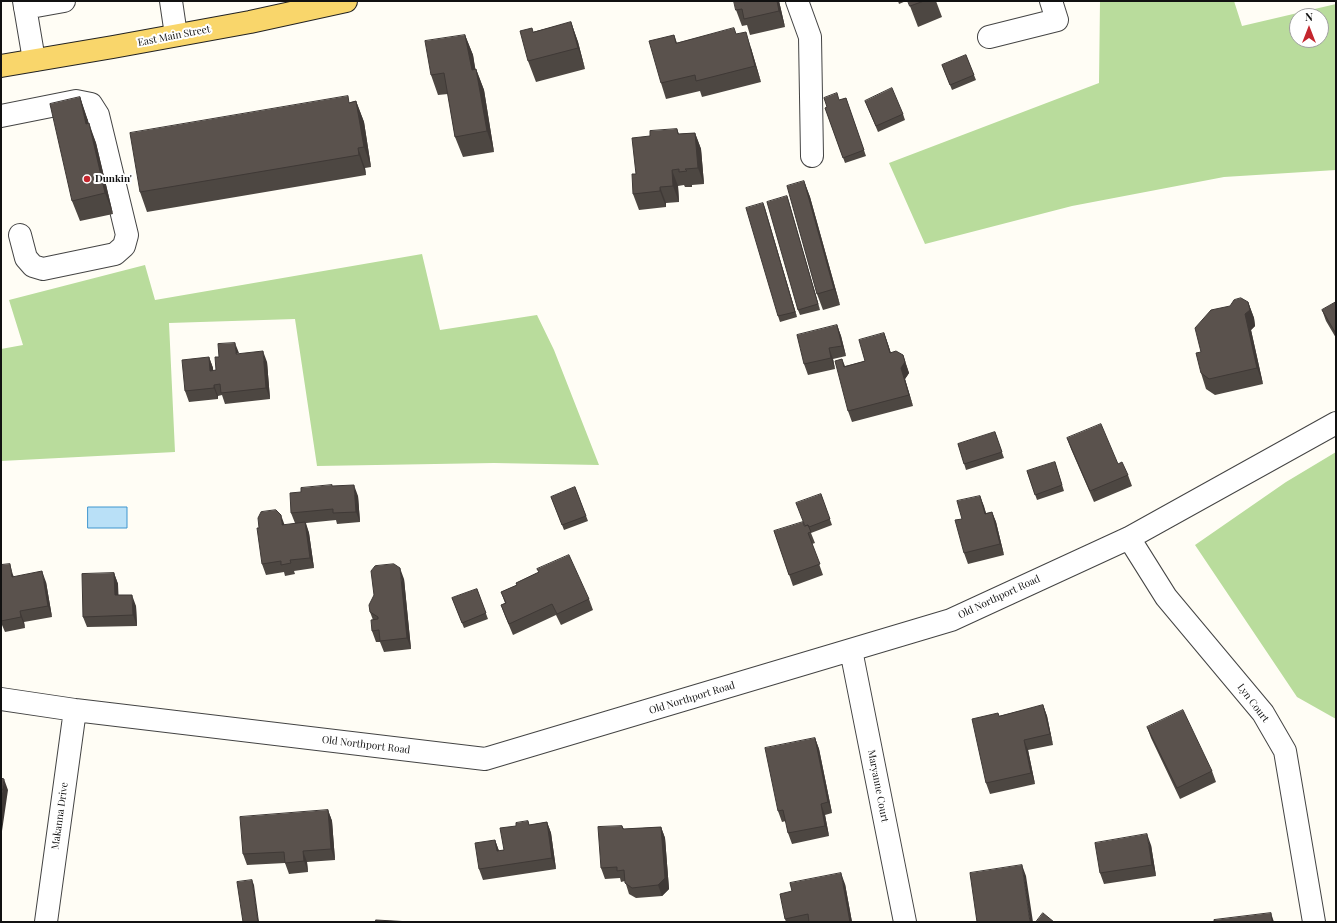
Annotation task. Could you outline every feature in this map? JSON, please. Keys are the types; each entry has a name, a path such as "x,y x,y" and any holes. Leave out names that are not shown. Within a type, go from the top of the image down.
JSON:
{"main road":[{"name":"East Main Street","path":"1,66 113,48 250,22 346,1"}],"street":[{"path":"34,60 24,4 64,1"},
{"path":"171,1 176,35"},
{"path":"797,1 810,37 812,156"},
{"path":"989,36 1057,20 1051,1"},
{"path":"1,116 76,101 91,104 98,115 127,235 124,246 115,254 43,269 33,266 26,258 20,235"},
{"name":"Old Northport Road","path":"1,699 75,710 485,759 951,620 1129,538 1336,422"},
{"name":"Lyn Court","path":"1129,538 1166,597 1263,713 1285,751 1314,922"},
{"name":"Maryanne Court","path":"851,650 905,922"},
{"name":"Makanna Drive","path":"46,922 75,710"}],"green space":[{"path":"1100,1 1234,1 1242,26 1289,15 1289,48 1329,48 1329,8 1319,8 1336,4 1336,170 1224,177 1072,206 925,244 889,163 1099,83"},
{"path":"422,254 440,330 537,315 554,350 599,465 494,463 317,466 295,319 169,323 175,452 1,461 1,349 23,345 9,300 145,265 155,300"},
{"path":"1336,452 1336,719 1297,697 1195,545 1286,482"}],"water":[{"path":"88,507 127,507 127,528 88,528"}],"building":[{"path":"734,1 777,1 779,11 744,19 742,9 736,10"},
{"path":"908,1 924,1 910,6"},
{"path":"571,22 578,48 528,61 520,31 532,28 533,32"},
{"path":"734,28 736,34 746,32 755,66 696,81 695,75 661,83 649,41 674,35 676,43"},
{"path":"465,35 472,70 476,69 487,131 455,137 444,73 431,75 425,41"},
{"path":"966,55 974,75 950,85 942,65"},
{"path":"892,88 903,114 876,126 865,101"},
{"path":"837,93 839,100 846,98 864,150 843,158 825,108 827,107 824,98"},
{"path":"348,96 349,103 356,101 364,147 358,148 359,155 140,192 130,133"},
{"name":"Dunkin'","path":"80,97 86,124 89,123 105,193 72,201 50,104"},
{"path":"677,129 678,134 695,133 698,168 685,169 687,171 679,172 679,169 672,170 673,186 660,187 660,191 633,194 632,174 636,174 632,138 650,136 650,131"},
{"path":"804,181 834,289 817,294 787,186"},
{"path":"787,196 818,304 798,310 767,202"},
{"path":"763,203 795,312 778,316 746,208"},
{"path":"1241,298 1248,302 1250,310 1245,314 1257,368 1209,379 1201,373 1196,353 1201,352 1195,328 1211,310 1230,306 1234,300"},
{"path":"1336,302 1336,332 1335,332 1322,310"},
{"path":"837,325 842,346 829,348 831,358 804,364 797,335"},
{"path":"884,333 890,353 896,351 903,355 905,362 901,368 909,395 848,411 835,361 842,359 844,367 865,361 859,340"},
{"path":"235,343 236,354 263,351 266,388 221,393 220,384 214,385 214,388 185,391 182,360 209,357 210,371 216,370 215,357 219,357 218,344"},
{"path":"1101,424 1118,464 1122,462 1128,475 1090,491 1067,438"},
{"path":"995,432 1002,452 964,464 958,444"},
{"path":"1055,462 1062,485 1035,495 1027,471"},
{"path":"332,485 354,485 356,512 333,513 333,509 291,513 290,493 301,492 301,488"},
{"path":"575,487 586,516 562,525 551,497"},
{"path":"821,494 830,519 809,527 808,525 805,526 796,503"},
{"path":"980,496 985,514 992,512 1000,544 964,553 955,520 962,519 957,501"},
{"path":"276,510 281,515 282,525 305,522 310,558 290,560 291,563 281,565 281,561 262,564 257,528 259,528 258,518 261,512"},
{"path":"803,522 804,526 808,525 811,532 808,533 820,564 789,575 774,531"},
{"path":"569,555 589,599 557,614 552,604 509,624 501,605 506,603 501,592 517,585 516,583 539,572 537,569"},
{"path":"10,564 12,577 42,571 48,606 20,611 21,617 1,621 1,565"},
{"path":"394,564 400,568 407,638 380,641 379,630 372,631 371,620 378,619 378,617 370,612 369,605 374,595 371,571 375,566"},
{"path":"114,573 115,595 132,595 133,615 83,617 82,574"},
{"path":"477,589 486,613 462,623 452,598"},
{"path":"1043,705 1050,734 1024,740 1031,773 986,783 972,719 998,713 999,716"},
{"path":"1183,710 1212,771 1177,788 1147,727"},
{"path":"815,738 828,802 821,804 825,826 788,833 783,810 778,811 765,748"},
{"path":"1,778 4,779 1,800"},
{"path":"328,810 331,849 303,851 304,861 285,863 284,852 243,854 240,817"},
{"path":"528,821 529,825 547,822 552,858 479,869 475,843 495,840 497,851 504,850 500,828 516,826 516,823"},
{"path":"622,826 623,829 661,827 665,878 658,885 632,888 625,883 624,870 617,871 617,867 601,868 598,827"},
{"path":"1147,834 1152,865 1100,873 1095,843"},
{"path":"1022,865 1030,922 977,922 970,873"},
{"path":"841,873 850,922 809,922 808,914 785,919 780,894 792,891 790,883"},
{"path":"252,880 258,922 243,922 237,882"},
{"path":"1043,913 1054,922 1036,922"},
{"path":"1271,913 1272,922 1214,922 1214,920"},
{"path":"376,920 411,922 376,922"}],"place":[{"name":"Dunkin'","path":"87,179"}]}
